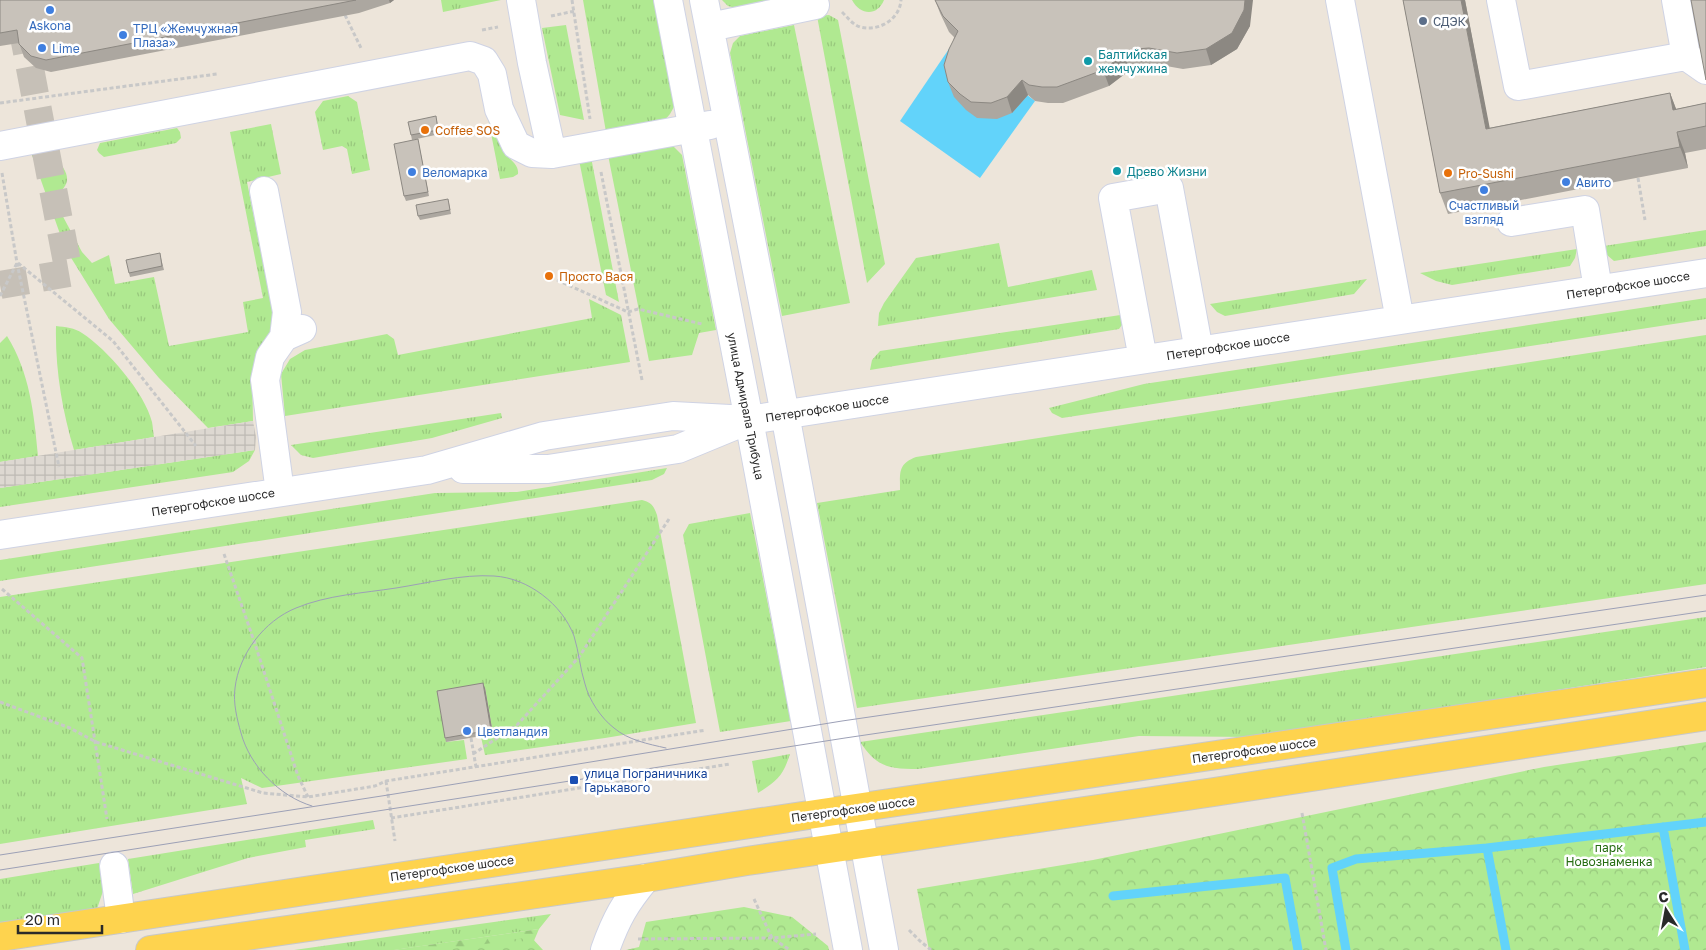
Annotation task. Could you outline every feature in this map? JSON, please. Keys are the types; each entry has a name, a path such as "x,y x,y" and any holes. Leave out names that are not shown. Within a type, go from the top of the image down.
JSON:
{"main road":[{"name":"Петергофское шоссе","path":"0,937 822,813 1706,683"},
{"path":"150,950 646,878 1706,716"}],"street":[{"path":"521,0 532,63 552,154"},
{"name":"улица Адмирала Трибуца","path":"668,0 822,813"},
{"path":"704,0 785,414 884,950"},
{"path":"1340,0 1400,320"},
{"path":"1501,0 1518,86 1696,63 1676,0"},
{"path":"710,27 828,6"},
{"path":"1,158 368,75 470,56 484,61 492,74 499,109 516,145 532,153 552,154 728,122"},
{"path":"1143,359 1113,198 1169,188 1199,351"},
{"path":"264,191 287,312 293,333 270,357 265,380 280,492"},
{"path":"1511,222 1585,210 1598,289"},
{"name":"Петергофское шоссе","path":"0,535 426,470 544,436 673,416 749,420 1706,273"},
{"path":"822,813 848,950"},
{"path":"114,866 121,919"},
{"path":"605,950 617,919 626,903 646,878"}],"path":[{"path":"572,0 596,146 642,380"},
{"path":"828,6 842,12 850,22 861,27 873,28 885,24 895,16 901,0"},
{"path":"345,15 364,54 368,75"},
{"path":"1,158 17,262 59,467"},
{"path":"1638,178 1645,220"},
{"path":"0,296 17,262"},
{"path":"17,262 113,341 196,446"},
{"path":"557,280 628,312 638,309 701,323 705,327"},
{"path":"474,754 517,725 579,657 669,519"},
{"path":"224,554 298,776 308,797"},
{"path":"2,589 82,658 107,819"},
{"path":"0,702 70,728 96,742 262,793 308,797 375,786 386,781 706,730"},
{"path":"471,738 476,767"},
{"path":"392,818 730,764"},
{"path":"386,781 395,841"},
{"path":"1302,813 1326,950"},
{"path":"754,899 772,938 790,950"},
{"path":"634,939 772,938 818,934"},
{"path":"920,941 932,950"}],"green space":[{"path":"441,0 501,0 443,12"},
{"path":"583,0 654,0 675,105 664,121 606,132"},
{"path":"722,0 779,0 736,8 728,6"},
{"path":"852,0 884,0 877,9 868,12 859,9"},
{"path":"829,15 838,20 885,264 867,283 817,16"},
{"path":"566,25 584,120 560,115 542,28"},
{"path":"794,25 850,303 782,316 730,53 733,43 740,36"},
{"path":"348,96 357,102 370,170 352,174 347,149 342,146 323,150 315,112 323,101"},
{"path":"489,112 500,144 517,168 518,174 513,177 500,179 487,113"},
{"path":"271,124 281,174 247,182 275,323 252,373 253,421 208,428 159,378 109,319 65,248 32,155 54,155 66,172 67,182 53,198 82,252 92,263 109,255 115,284 154,277 169,346 248,332 243,302 263,298 230,132"},
{"path":"177,128 181,138 176,143 104,157 97,150 100,143"},
{"path":"663,144 674,147 682,155 716,330 699,333 692,355 649,361 608,155"},
{"path":"591,157 619,302 606,295 579,160"},
{"path":"1706,230 1706,246 1614,261 1607,255 1604,246"},
{"path":"999,243 1008,287 1092,270 1097,290 878,326 879,313 884,303 916,258"},
{"path":"1577,249 1575,258 1570,266 1452,285 1436,281 1420,273"},
{"path":"1367,279 1354,294 1225,316 1217,312 1210,304"},
{"path":"1706,298 1706,319 1062,418 1052,413 1049,408 1144,384"},
{"path":"589,299 621,315 630,362 285,416 281,374 290,359 305,350 387,334 394,339 398,355 592,318"},
{"path":"1127,314 1119,329 870,370 872,360 880,351"},
{"path":"56,326 79,331 92,340 124,373 142,398 152,422 154,437 74,450 60,389"},
{"path":"1706,335 1706,584 857,708 817,503 900,490 901,469 906,463 916,457"},
{"path":"7,336 21,364 30,394 38,456 0,462 0,343"},
{"path":"501,413 502,418 432,438 313,458 301,455 291,445"},
{"path":"255,450 249,461 233,472 0,507 0,488"},
{"path":"667,468 664,474 652,480 0,581 0,560 435,493 517,492"},
{"path":"642,500 652,505 657,515 696,723 485,755 481,737 493,734 485,688 446,742 464,740 467,759 262,788 241,778 247,804 0,844 0,597"},
{"path":"750,513 791,721 720,732 683,535 689,524"},
{"path":"1706,617 1706,667 1252,737 1139,736 918,769 884,765 872,757 860,742"},
{"name":"парк Новознаменка","path":"1706,742 1706,950 929,950 917,889 1093,860 1544,767"},
{"path":"790,754 785,768 778,777 758,793 752,761"},
{"path":"373,820 375,829 305,840 306,847 248,858 133,894 128,859"},
{"path":"99,863 103,891 97,909 0,923 0,879"},
{"path":"744,907 792,917 828,946 829,950 626,950 639,947 646,922"},
{"path":"551,914 539,929 394,950 294,950"},
{"path":"539,929 530,950 393,950"},
{"path":"531,937 543,950 445,950"}],"shaded area":[{"path":"253,421 256,437 255,450 0,488 0,462"}],"water":[{"path":"955,40 1035,101 980,178 900,121"}],"building":[{"name":"ТРЦ «Жемчужная Плаза»","path":"0,0 356,0 46,60 31,56 19,44 17,30 0,33"},
{"name":"Балтийская жемчужина","path":"935,0 1245,0 1244,10 1232,33 1206,49 1177,53 1149,48 1136,49 1124,54 1103,70 1057,87 1029,85 1022,80 1007,97 991,103 971,102 948,82 944,65 958,31 943,16"},
{"path":"1403,0 1461,0 1486,129 1670,93 1673,110 1706,103 1706,126 1677,132 1680,147 1440,193"},
{"path":"1691,0 1706,0 1706,80"},
{"name":"Coffee SOS","path":"436,116 438,130 411,135 408,122"},
{"name":"Веломарка","path":"418,139 428,192 404,196 394,144"},
{"path":"448,199 450,210 418,216 416,205"},
{"path":"160,253 162,266 129,273 126,260"},
{"path":"483,683 491,730 445,738 437,691"}],"waterway":[{"path":"1346,950 1332,868 1356,859 1487,848 1706,822"},
{"path":"1663,827 1685,950"},
{"path":"1487,848 1506,950"},
{"path":"1113,896 1285,878 1298,950"}],"tunnel":[{"path":"0,285 69,273 17,0"}],"tram line":[{"path":"312,806 288,795 277,787 267,778 251,757 241,733 235,705 237,675 255,640 274,621 296,608 320,600 346,595 470,576 507,578 531,587 552,603 569,624 576,642 587,690 600,714 625,736 666,748"},
{"path":"0,855 388,795 842,721 1706,595"},
{"path":"0,870 845,738 1706,611"}],"place":[{"name":"Askona","path":"50,10"},
{"name":"СДЭК","path":"1423,21"},
{"name":"ТРЦ «Жемчужная Плаза»","path":"123,35"},
{"name":"Lime","path":"42,48"},
{"name":"Балтийская жемчужина","path":"1088,61"},
{"name":"Coffee SOS","path":"425,130"},
{"name":"Древо Жизни","path":"1117,171"},
{"name":"Веломарка","path":"412,172"},
{"name":"Pro-Sushi","path":"1448,173"},
{"name":"Авито","path":"1566,182"},
{"name":"Счастливый взгляд","path":"1484,190"},
{"name":"Просто Вася","path":"549,276"},
{"name":"Цветландия","path":"467,731"},
{"name":"улица Пограничника Гарькавого","path":"574,780"}]}
